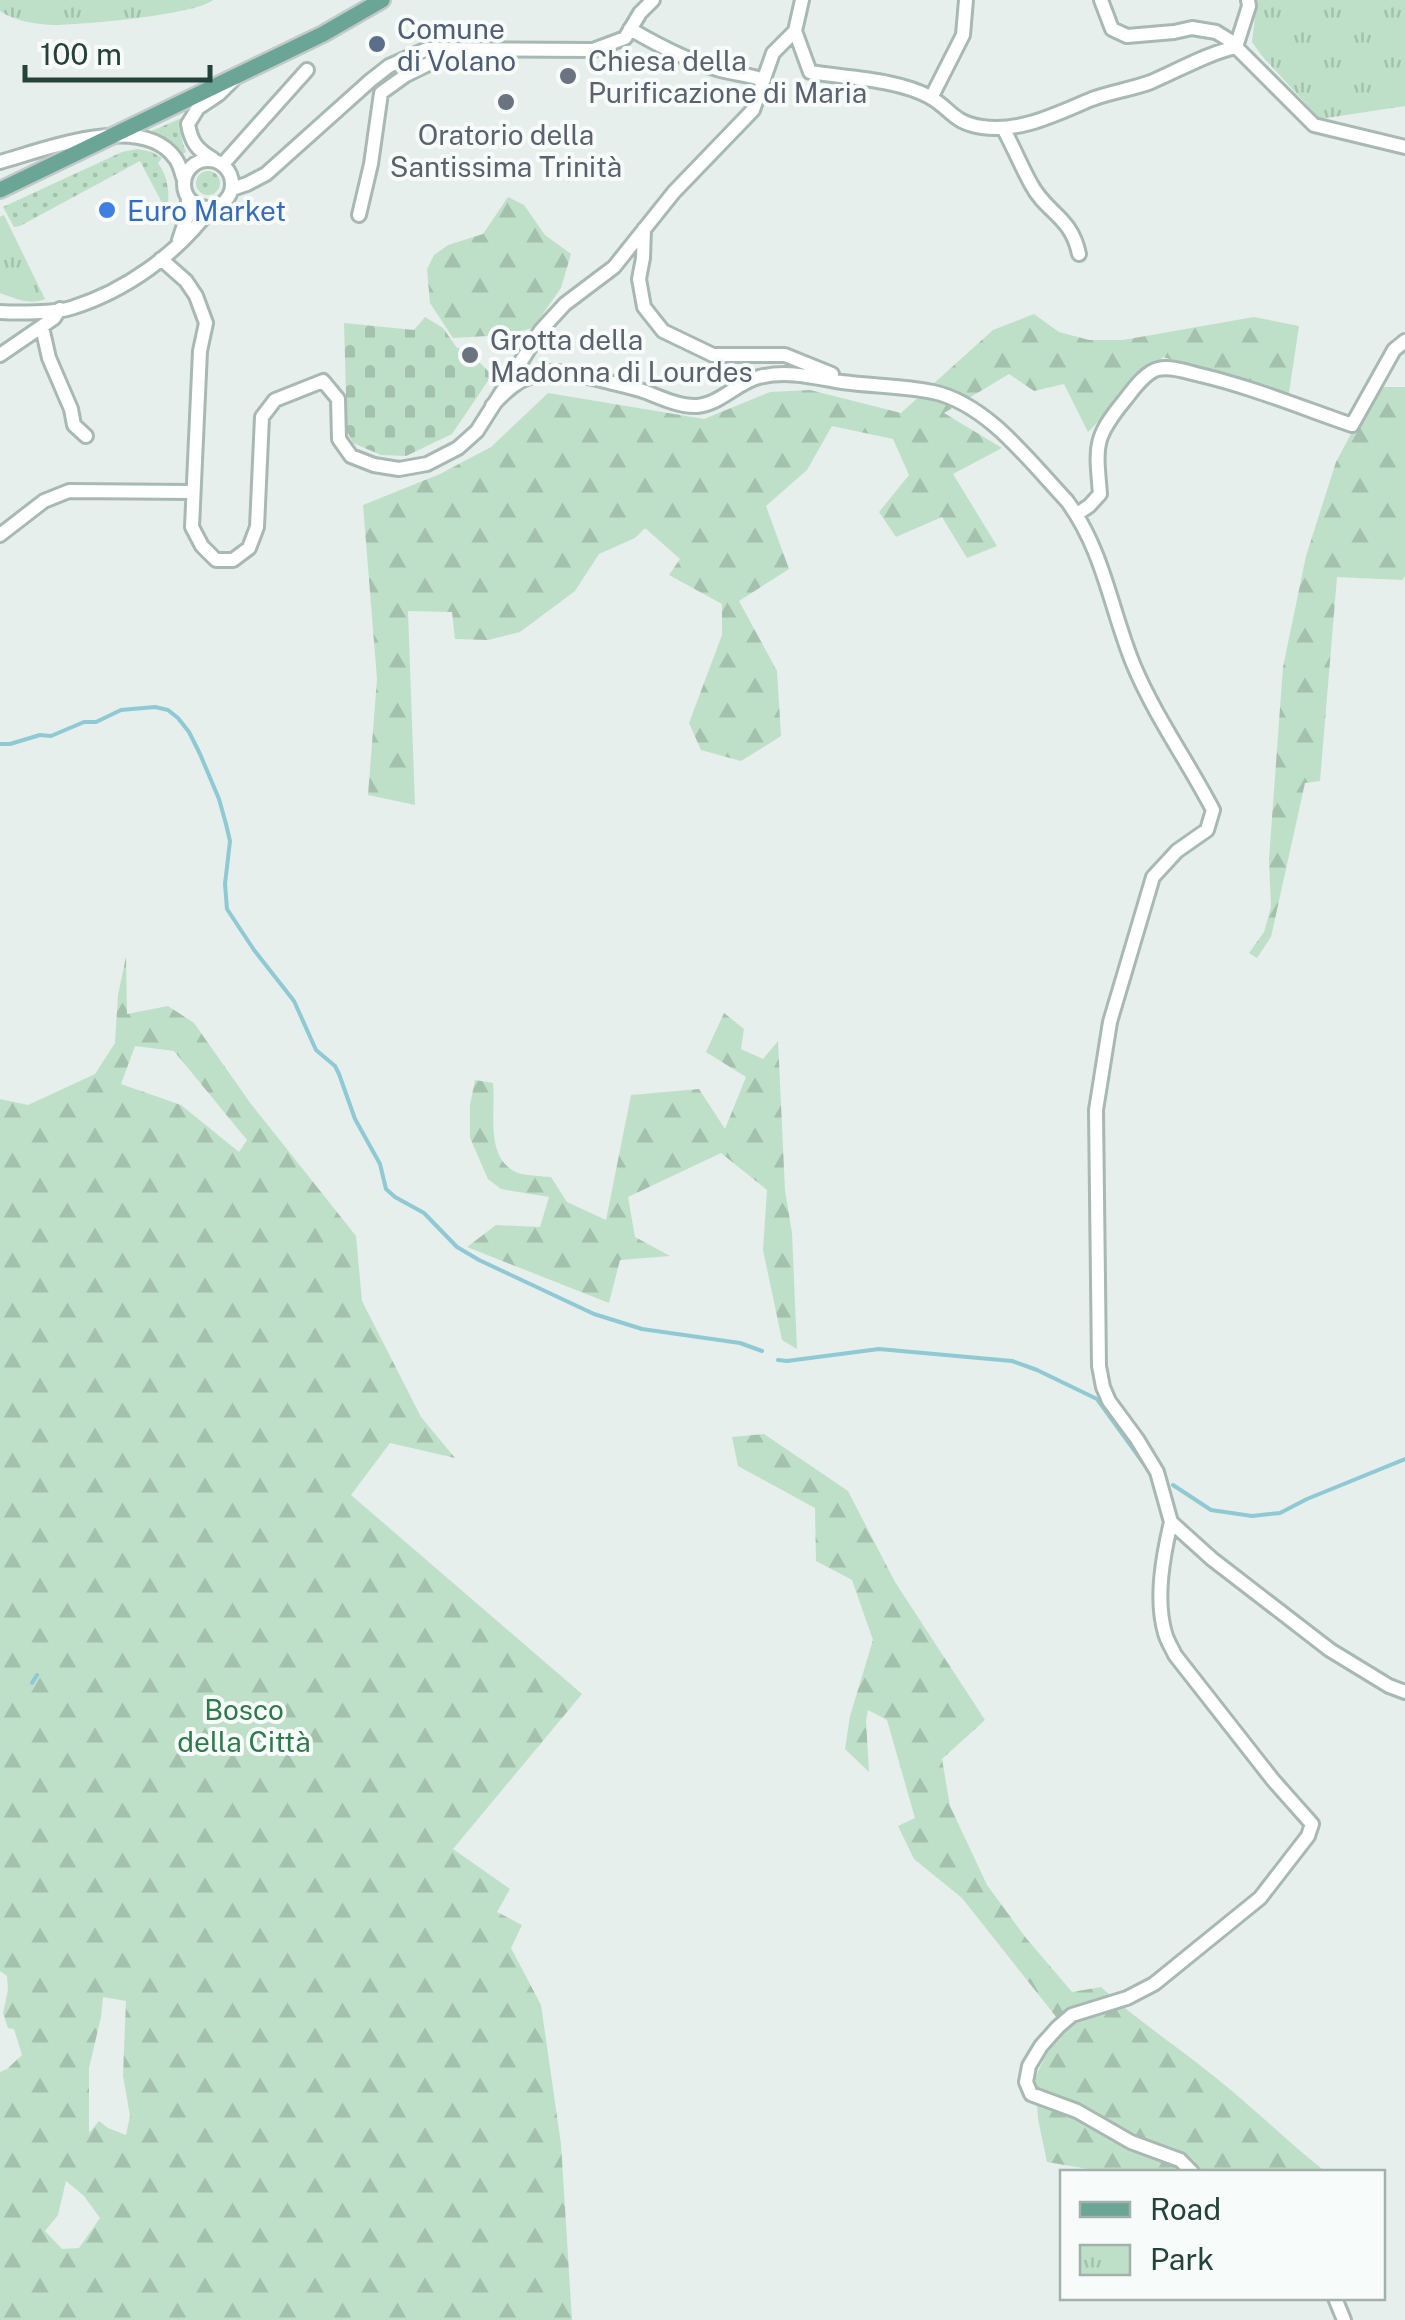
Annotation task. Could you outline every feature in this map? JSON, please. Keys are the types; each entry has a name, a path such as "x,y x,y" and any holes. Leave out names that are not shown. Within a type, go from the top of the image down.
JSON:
{"main road":[{"path":"0,190 323,34 382,0"}],"street":[{"path":"232,188 266,174 388,66 426,48 593,50 625,38 653,0"},
{"path":"162,259 186,281 206,323 200,352 192,527 202,546 216,560 233,560 249,548 256,527 262,417 276,400 323,381 338,399 339,438 351,456 374,465 399,469 427,464 458,448 477,431 541,330 565,304 614,267 674,192 753,110 774,53 794,31 802,0"},
{"path":"932,98 963,35 966,0"},
{"path":"1101,0 1112,29 1127,36 1192,28 1216,32 1314,125 1405,147"},
{"path":"1236,47 1248,0"},
{"path":"630,29 669,52 716,69 764,80"},
{"path":"794,31 810,72 902,86 932,98 958,121 1003,128 1056,116 1236,47"},
{"path":"358,216 380,94 406,75 455,50"},
{"path":"219,162 307,70"},
{"path":"4,310 67,310 115,290 162,259 211,208 229,197 232,180 219,162 200,152 191,140 188,124 198,108 236,76"},
{"path":"1003,128 1032,188 1075,234 1080,254"},
{"path":"0,162 71,142 131,136 152,140 167,148 178,161 184,180 187,216 178,244"},
{"path":"184,180 191,166 206,160 219,162"},
{"path":"188,199 198,207 211,208"},
{"path":"644,230 639,279 644,307 663,330 713,354 784,355 831,373 842,382"},
{"path":"0,356 42,328 60,310"},
{"path":"42,328 74,426 86,436"},
{"path":"1077,514 1100,494 1100,433 1150,372 1172,368 1232,382 1352,425 1394,350 1405,342"},
{"path":"492,406 504,392 532,375 561,370 697,406 755,377 792,372 932,392 983,415 1077,514 1104,570 1134,666 1212,810 1207,830 1177,851 1153,877 1110,1022 1096,1110 1099,1366 1109,1401 1157,1472 1170,1522 1161,1595 1164,1632 1175,1655 1312,1824 1308,1836 1260,1898 1154,1984 1127,1998 1072,2015 1058,2026 1035,2056 1026,2082 1030,2094 1077,2111 1130,2142 1180,2160 1190,2170"},
{"path":"0,535 44,501 69,491 193,492"},
{"path":"1170,1522 1330,1650 1405,1692"}],"green space":[{"path":"0,0 213,0 162,15 52,25 6,14 0,11"},
{"path":"1257,0 1405,0 1405,106 1320,119 1252,42"},
{"path":"184,117 181,135 186,152 178,157 149,132"},
{"path":"137,149 162,158 158,163 168,186 167,212 140,161 20,226 14,227 3,207 122,152"},
{"path":"208,171 217,174 217,192 208,195 199,192 196,183 199,174"},
{"path":"508,197 524,205 545,235 571,254 561,288 533,328 505,335 453,338 430,303 427,269 434,255 448,245 483,234"},
{"path":"4,215 45,299 28,301 0,293 0,217"},
{"path":"1034,314 1059,332 1089,340 1123,340 1254,317 1299,326 1289,393 1163,357 1088,432 1064,384 1034,391 1009,374 944,413 1002,448 953,474 997,546 967,558 942,517 896,537 879,512 909,475 893,439 832,426 807,470 766,506 789,569 739,601 777,671 781,736 741,761 701,750 689,723 722,635 722,604 669,575 680,559 645,528 635,538 599,554 575,591 520,632 488,640 455,639 452,612 408,611 415,805 368,795 377,679 363,505 440,474 491,447 548,393 704,419 770,392 810,390 901,413 993,330"},
{"path":"425,317 443,328 457,348 465,348 492,375 452,434 406,456 381,455 353,443 347,431 344,323 414,330"},
{"path":"1376,387 1405,387 1405,576 1402,580 1337,577 1320,781 1305,783 1271,937 1257,958 1249,953 1264,932 1271,907 1269,859 1283,667 1306,556 1336,462"},
{"name":"Bosco della Città","path":"126,957 127,1014 168,1006 194,1023 251,1104 356,1236 362,1301 421,1417 455,1458 390,1443 351,1495 582,1694 453,1849 510,1889 497,1912 522,1925 511,1948 541,2005 561,2144 572,2320 0,2320 0,2072 22,2055 14,2029 8,2028 3,2013 7,1976 0,1971 0,1099 28,1105 95,1074 115,1043 118,995","holes":["135,1046 174,1051 247,1140 239,1152 181,1105 121,1084","103,1997 126,2001 123,2076 130,2116 126,2135 99,2121 89,2133 89,2068","66,2181 84,2196 100,2218 79,2248 62,2249 45,2231 58,2215"]},
{"path":"724,1013 744,1029 741,1049 763,1059 778,1041 797,1349 782,1340 763,1250 767,1190 721,1153 628,1197 635,1237 670,1256 620,1260 609,1303 467,1247 496,1225 540,1227 549,1197 501,1189 488,1179 470,1138 475,1080 493,1083 496,1146 507,1166 522,1174 551,1177 567,1202 606,1220 631,1095 699,1089 725,1129 746,1077 706,1052"},
{"path":"764,1434 848,1491 895,1582 985,1720 942,1759 950,1806 987,1885 1026,1938 1072,1992 1101,1987 1222,2082 1324,2170 1094,2170 1047,2162 1035,2078 1061,2023 962,1898 914,1859 898,1826 915,1818 887,1720 868,1710 869,1772 845,1749 850,1716 873,1640 852,1580 816,1561 815,1508 738,1466 732,1437"}],"waterway":[{"path":"0,744 51,736 121,710 168,710 189,732 219,799 230,841 225,884 227,909 294,1001 316,1050 335,1066 355,1119 380,1164 386,1189 424,1213 457,1247 594,1314 642,1329 740,1343 762,1351"},
{"path":"778,1360 879,1349 1012,1361 1097,1399 1152,1475"},
{"path":"1173,1485 1211,1510 1252,1516 1280,1513 1405,1459"},
{"path":"32,1683 37,1675"}],"place":[{"name":"Comune di Volano","path":"377,44"},
{"name":"Chiesa della Purificazione di Maria","path":"568,76"},
{"name":"Oratorio della Santissima Trinità","path":"506,102"},
{"name":"Euro Market","path":"107,210"},
{"name":"Grotta della Madonna di Lourdes","path":"470,355"}]}
